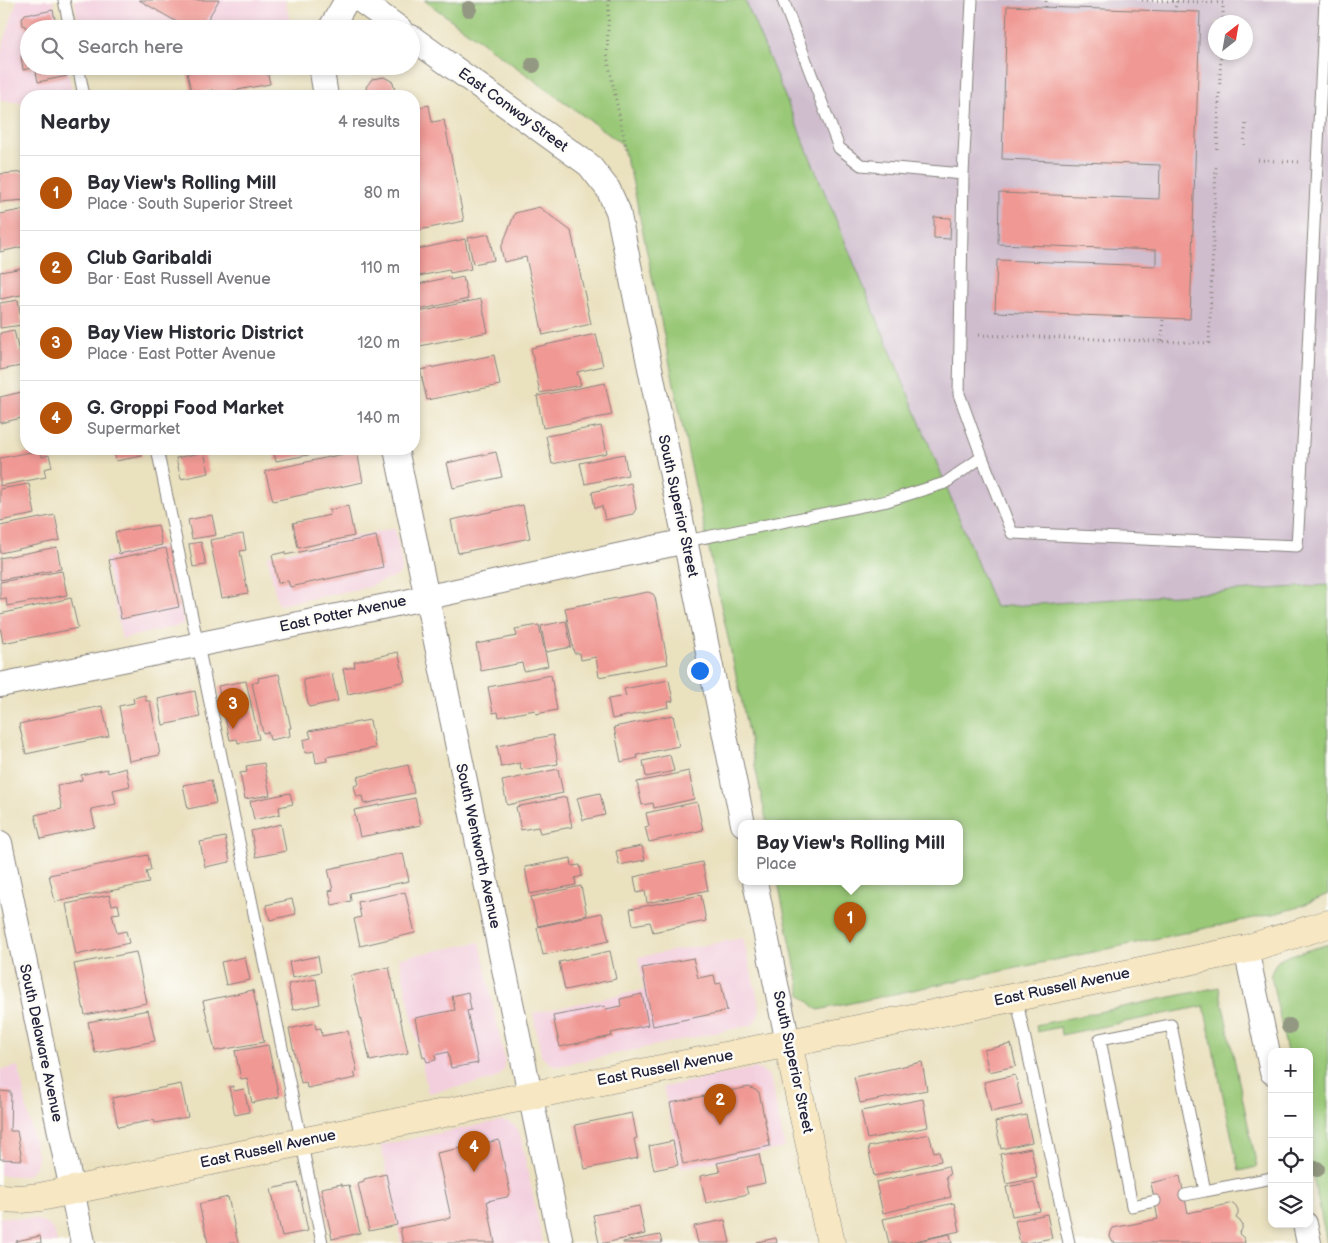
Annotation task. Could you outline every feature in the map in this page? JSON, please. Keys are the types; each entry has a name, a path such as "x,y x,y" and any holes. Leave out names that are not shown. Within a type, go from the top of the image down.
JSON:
{"main road":[{"name":"East Russell Avenue","path":"0,1198 22,1199 40,1197 530,1095 1016,997 1246,949 1328,924"},
{"name":"South Superior Street","path":"788,1043 831,1243"}],"street":[{"path":"335,20 347,0"},
{"path":"360,0 388,20"},
{"name":"East Conway Street","path":"420,43 589,165 608,189"},
{"path":"322,75 325,90"},
{"name":"South Superior Street","path":"608,189 618,211 742,820"},
{"name":"South Wentworth Avenue","path":"397,455 561,1243"},
{"name":"East Potter Avenue","path":"0,685 427,597 686,541"},
{"name":"South Delaware Avenue","path":"0,843 83,1243"},
{"name":"South Superior Street","path":"756,885 788,1043"},
{"path":"1246,949 1268,1053"},
{"path":"1306,1228 1309,1243"}],"lane":[{"path":"64,0 68,20"},
{"path":"783,0 839,148 861,165 963,174"},
{"path":"972,0 963,174 958,394 1012,533 1297,546 1322,164 1325,0"},
{"path":"80,75 83,90"},
{"path":"159,455 322,1243"},
{"path":"686,541 887,501 945,483 982,458"},
{"path":"1016,997 1069,1243"},
{"path":"1155,1201 1132,1206 1100,1039 1171,1025 1205,1192"},
{"path":"1184,1195 1268,1179"}],"path":[{"path":"609,0 607,56 627,153"},
{"path":"1046,0 1046,7"},
{"path":"1142,0 1223,3 1222,15"},
{"path":"1174,12 1177,1"},
{"path":"1217,148 1221,60"},
{"path":"1244,145 1246,121"},
{"path":"1258,160 1322,164"},
{"path":"960,334 1209,343 1216,167"},
{"path":"1162,341 1163,318"}],"shaded area":[{"path":"17,0 53,0 57,20 20,20 20,75 69,75 72,90 20,90 20,103 0,100 0,55"},
{"path":"74,0 285,0 290,20 78,20"},
{"path":"745,0 1328,0 1328,585 995,607"},
{"path":"395,528 402,567 396,577 369,587 278,605 267,556"},
{"path":"167,546 184,624 122,639 105,558"},
{"path":"743,938 760,1008 758,1017 752,1025 559,1066 551,1064 541,1055 533,1013 644,990 638,957"},
{"path":"480,942 505,1061 504,1069 499,1076 492,1080 428,1093 399,958"},
{"path":"18,1066 38,1159 35,1167 29,1174 21,1176 0,1175 0,1070"},
{"path":"754,1068 768,1075 771,1081 785,1148 681,1168 663,1087"},
{"path":"499,1121 509,1122 516,1127 520,1134 543,1243 401,1243 381,1145"},
{"path":"0,1217 36,1219 43,1222 51,1227 57,1243 0,1243"}],"green space":[{"path":"424,0 745,0 995,607 1328,585 1328,894 1296,908 1273,914 818,1010 801,995 779,885 963,885 963,820 766,820 631,174 622,144"},
{"path":"1328,944 1328,1243 1313,1178 1313,1048 1286,1048 1271,976 1278,961"},
{"path":"1219,987 1257,1167 1239,1171 1204,1006 1061,1035 1060,1027 1037,1032 1036,1025"}],"building":[{"path":"139,0 219,0 207,20 173,20"},
{"path":"1007,6 1200,12 1190,319 995,312 997,260 1156,266 1156,250 998,244 999,193 1159,199 1160,165 1002,159"},
{"path":"53,10 55,20 22,20 25,14"},
{"path":"37,75 67,75 67,76 38,82"},
{"path":"187,75 268,75 270,84 237,90 191,90"},
{"path":"384,77 393,82 395,90 367,90 366,87 372,79"},
{"path":"429,105 432,122 444,120 464,221 420,230 420,107"},
{"path":"20,172 20,200 0,202 0,174"},
{"path":"539,207 571,231 591,324 543,335 526,257 504,262 501,248 515,213"},
{"path":"20,210 20,247 0,252 0,214"},
{"path":"934,217 951,218 950,239 934,238"},
{"path":"489,234 494,260 473,264 468,238"},
{"path":"465,239 471,269 450,273 449,270 420,276 420,249"},
{"path":"20,269 20,295 0,299 0,272"},
{"path":"450,277 450,280 463,277 468,299 420,310 420,284"},
{"path":"481,299 488,332 420,346 420,312"},
{"path":"18,300 20,325 0,328 0,303"},
{"path":"14,330 20,352 20,366 0,370 0,333"},
{"path":"596,334 603,366 577,372 581,385 540,393 531,348"},
{"path":"494,355 500,385 427,400 420,370"},
{"path":"605,383 612,415 543,428 537,396"},
{"path":"20,392 20,418 0,423 0,397"},
{"path":"601,426 607,453 552,464 546,436"},
{"path":"496,452 502,477 453,488 447,463"},
{"path":"20,454 42,455 42,457 49,455 52,467 44,469 46,477 0,486 0,458"},
{"path":"624,454 628,475 585,484 580,463"},
{"path":"114,455 142,456 116,461"},
{"path":"190,455 205,455 209,473 181,479 176,458"},
{"path":"274,455 308,455 276,461"},
{"path":"339,455 358,455 363,482 273,501 265,471"},
{"path":"631,483 636,509 633,514 605,520 602,506 595,508 592,492"},
{"path":"29,484 35,514 0,521 0,489"},
{"path":"523,505 530,538 458,553 451,520"},
{"path":"348,506 354,536 298,548 293,523 330,515 329,510"},
{"path":"55,515 60,540 0,553 0,526"},
{"path":"212,515 216,535 192,539 188,520"},
{"path":"158,525 162,545 119,554 115,532"},
{"path":"243,534 246,550 240,551 248,593 222,598 210,540"},
{"path":"376,536 383,567 290,587 288,581 278,583 272,555 285,552 285,555"},
{"path":"201,542 206,565 193,567 189,544"},
{"path":"57,547 61,569 0,580 0,558"},
{"path":"166,548 179,607 121,619 109,560"},
{"path":"62,571 67,595 7,606 6,598 0,599 0,582"},
{"path":"648,592 655,597 668,664 599,677 596,657 581,660 580,653 574,653 565,608"},
{"path":"71,598 78,628 3,643 0,614"},
{"path":"566,621 571,647 546,652 541,626"},
{"path":"539,625 548,666 524,671 522,663 481,671 476,644 517,636 515,629"},
{"path":"398,652 405,681 348,694 343,669 355,667 354,662"},
{"path":"279,674 291,728 289,728 290,736 270,740 268,732 263,733 252,683 259,681 258,678"},
{"path":"332,674 338,701 309,707 303,680"},
{"path":"551,675 557,710 536,714 535,710 499,717 498,712 493,713 488,687"},
{"path":"669,680 673,701 668,702 669,707 612,719 608,699 626,696 624,689"},
{"path":"246,681 259,739 238,743 237,739 230,740 218,686"},
{"path":"195,691 200,717 163,725 158,699"},
{"path":"145,695 146,701 150,701 160,755 129,761 119,706 134,703 133,698"},
{"path":"102,706 109,736 26,754 19,724"},
{"path":"673,715 679,746 637,755 638,758 621,762 614,727"},
{"path":"370,720 375,748 326,757 327,761 316,763 314,751 305,753 303,740 311,738 309,731"},
{"path":"553,735 558,764 521,770 520,763 501,767 497,746"},
{"path":"670,755 674,771 646,777 643,761"},
{"path":"264,763 270,795 245,799 240,773 247,772 246,766"},
{"path":"408,765 414,793 364,804 362,796 357,797 354,786 359,784 357,777"},
{"path":"126,768 130,786 113,790 116,804 91,809 95,827 41,839 35,815 62,809 57,786 82,780 81,775 107,769 108,773"},
{"path":"558,769 563,793 507,805 502,781"},
{"path":"689,771 694,799 654,808 653,803 642,805 637,782"},
{"path":"211,780 216,803 188,809 183,785"},
{"path":"290,793 293,804 279,807 280,814 254,820 250,801"},
{"path":"600,793 605,815 583,820 577,798"},
{"path":"566,797 572,827 540,833 538,827 521,830 516,807"},
{"path":"415,798 421,825 360,837 354,810"},
{"path":"697,802 703,830 649,842 645,827 649,826 646,813"},
{"path":"281,824 286,851 256,857 251,831"},
{"path":"225,837 230,862 205,867 200,842"},
{"path":"642,846 645,860 619,865 616,851"},
{"path":"403,853 409,881 350,893 351,901 332,905 329,891 333,890 328,869"},
{"path":"148,855 151,870 146,871 149,883 55,902 49,875"},
{"path":"571,858 572,866 580,865 582,876 575,878 576,885 530,894 525,867"},
{"path":"702,862 708,890 647,903 645,891 637,893 634,877"},
{"path":"581,886 587,915 538,926 531,897"},
{"path":"405,892 415,933 360,946 354,919 361,917 358,902"},
{"path":"109,895 112,905 118,904 120,913 112,914 117,933 126,931 129,943 76,955 66,904"},
{"path":"701,895 706,921 653,932 650,922 633,925 630,909"},
{"path":"292,899 296,914 270,920 266,905"},
{"path":"602,913 609,941 543,955 537,927"},
{"path":"610,951 616,979 565,990 559,962"},
{"path":"136,952 147,1003 85,1015 74,964"},
{"path":"318,956 321,972 292,978 289,962"},
{"path":"245,957 250,980 226,985 221,962"},
{"path":"693,958 698,978 714,975 716,984 721,983 727,1011 653,1026 642,968"},
{"path":"389,967 408,1053 370,1061 351,976"},
{"path":"316,979 320,1004 293,1010 288,984"},
{"path":"253,990 264,1042 215,1051 203,1001"},
{"path":"468,992 471,1010 467,1011 478,1063 451,1068 448,1052 435,1055 436,1060 427,1062 425,1057 423,1058 415,1018 455,1010 452,996"},
{"path":"642,994 648,1025 611,1033 612,1036 560,1047 553,1016 605,1006 606,1009 621,1006 620,999"},
{"path":"148,1010 155,1041 95,1053 88,1022"},
{"path":"315,1023 316,1029 321,1028 322,1036 348,1031 357,1071 354,1072 356,1078 307,1088 306,1082 301,1083 289,1029"},
{"path":"1011,1044 1016,1066 989,1072 984,1050"},
{"path":"268,1045 279,1097 252,1103 247,1078 241,1079 235,1051"},
{"path":"922,1062 927,1090 860,1103 854,1077"},
{"path":"1015,1075 1022,1105 991,1112 984,1082"},
{"path":"181,1084 188,1117 155,1123 154,1120 118,1127 112,1098"},
{"path":"233,1086 234,1091 244,1089 249,1112 235,1115 229,1087"},
{"path":"749,1087 759,1092 770,1146 683,1164 670,1103"},
{"path":"0,1091 11,1092 10,1131 17,1131 22,1160 0,1159"},
{"path":"923,1099 928,1127 867,1139 861,1111"},
{"path":"632,1113 637,1138 634,1139 638,1158 585,1169 575,1125"},
{"path":"1026,1115 1032,1142 1001,1149 995,1122"},
{"path":"929,1134 934,1152 939,1151 941,1161 874,1176 868,1147"},
{"path":"499,1140 510,1192 507,1197 487,1201 495,1243 403,1243 400,1228 451,1218 437,1153"},
{"path":"673,1141 678,1165 654,1170 649,1146"},
{"path":"1031,1148 1037,1178 1006,1184 1000,1154"},
{"path":"759,1154 765,1183 746,1187 748,1194 706,1203 700,1176 720,1172 717,1163"},
{"path":"948,1166 950,1175 946,1176 951,1197 883,1213 876,1182"},
{"path":"386,1174 397,1225 369,1231 358,1184 364,1182 364,1179"},
{"path":"1180,1176 1188,1213 1233,1203 1238,1210 1236,1218 1242,1225 1239,1234 1244,1238 1245,1243 1115,1243 1112,1241 1110,1237 1113,1228 1158,1219 1151,1183"},
{"path":"1034,1182 1040,1211 1012,1216 1006,1187"},
{"path":"298,1183 308,1231 282,1236 271,1189"},
{"path":"342,1184 342,1186 349,1185 360,1233 332,1239 321,1188"},
{"path":"228,1197 238,1243 208,1243 199,1204"},
{"path":"954,1203 960,1231 906,1243 889,1243 883,1219"},
{"path":"639,1206 645,1234 599,1243 593,1215"},
{"path":"1047,1214 1052,1238 1020,1243 1015,1221"},
{"path":"725,1220 730,1243 698,1243 694,1226"},
{"path":"950,1234 952,1243 914,1242"},
{"path":"660,1235 662,1243 623,1243 623,1242"},
{"path":"40,1236 41,1243 16,1243 16,1241"},
{"path":"776,1238 777,1243 757,1243 757,1242"}],"place":[{"name":"Bay View Historic District","path":"233,729"},
{"name":"Bay View's Rolling Mill","path":"850,943"},
{"name":"Club Garibaldi","path":"720,1125"},
{"name":"G. Groppi Food Market","path":"474,1172"}]}
